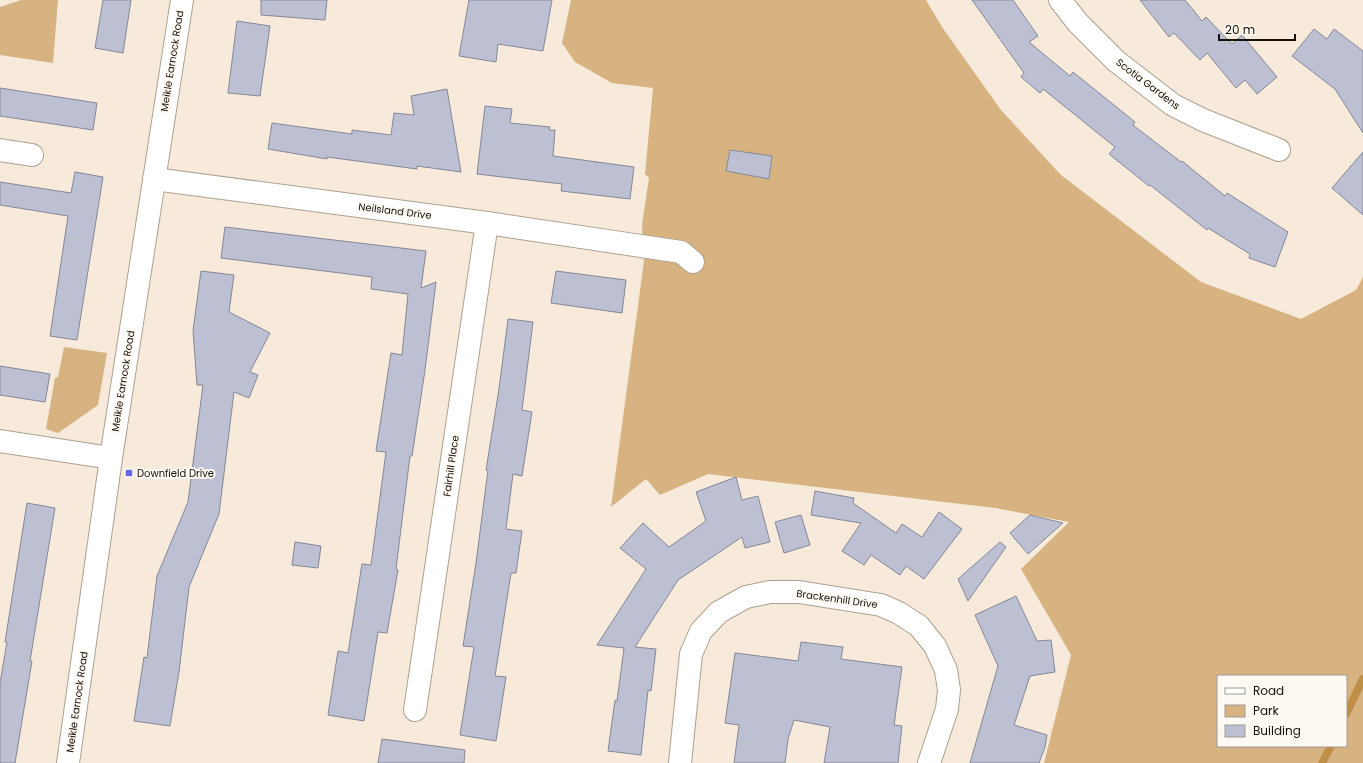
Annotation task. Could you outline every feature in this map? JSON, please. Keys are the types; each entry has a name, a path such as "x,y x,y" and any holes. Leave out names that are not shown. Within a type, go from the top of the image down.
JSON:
{"street":[{"name":"Meikle Earnock Road","path":"68,763 111,458 182,0"},
{"name":"Scotia Gardens","path":"1060,0 1078,23 1116,61 1173,105 1203,120 1278,150"},
{"path":"0,150 32,155"},
{"name":"Neilsland Drive","path":"154,179 487,223 681,252 694,262"},
{"name":"Fairhill Place","path":"415,710 487,223"},
{"path":"0,441 111,458"},
{"name":"Brackenhill Drive","path":"680,763 691,654 701,631 720,612 746,597 770,592 798,592 881,605 899,613 919,626 935,646 941,658 946,670 949,690 947,709 929,763"}],"green space":[{"path":"21,0 58,0 53,63 0,55 0,7"},
{"path":"571,0 926,0 942,27 1001,110 1061,175 1201,282 1301,319 1356,290 1363,277 1363,763 1044,763 1071,655 1021,569 1069,522 995,508 708,474 660,495 646,479 611,507 644,261 642,224 649,178 645,174 653,88 612,83 575,62 562,43"},
{"path":"64,347 107,353 98,405 58,433 46,429 55,378 58,377"}],"building":[{"path":"103,0 131,0 123,53 95,48"},
{"path":"261,0 327,0 325,20 261,15"},
{"path":"469,0 552,0 543,51 498,44 496,62 459,56"},
{"path":"972,0 1013,0 1038,36 1029,42 1070,76 1073,72 1135,122 1133,125 1181,162 1182,161 1225,196 1227,193 1288,232 1275,267 1249,258 1250,254 1208,228 1207,230 1109,154 1115,147 1043,89 1040,93 1021,77 1024,73"},
{"path":"1140,0 1185,0 1202,21 1206,17 1232,44 1242,35 1277,77 1257,94 1245,80 1236,88 1207,53 1200,60 1174,33 1169,37"},
{"path":"237,21 270,26 260,96 228,93"},
{"path":"1314,29 1327,39 1334,29 1363,51 1363,133 1335,89 1292,56"},
{"path":"0,88 97,103 93,130 0,116"},
{"path":"447,89 461,172 417,166 417,169 327,157 327,159 268,149 272,123 352,134 352,130 391,135 394,113 414,115 411,96"},
{"path":"485,106 512,109 510,123 550,127 549,130 555,130 553,156 634,167 630,199 561,191 562,184 477,174"},
{"path":"730,150 772,156 769,179 726,171"},
{"path":"1363,152 1363,215 1332,188"},
{"path":"75,172 103,177 77,340 50,336 68,216 0,205 0,182 71,193"},
{"path":"225,227 426,251 421,288 436,282 425,370 412,456 410,456 396,569 398,570 387,633 378,632 364,721 328,715 338,651 348,653 362,564 371,565 386,452 376,451 391,353 402,355 408,294 371,289 372,277 221,258"},
{"path":"201,271 234,275 229,312 270,333 250,372 258,375 249,398 234,392 219,514 189,587 179,672 170,726 134,721 144,657 147,658 157,576 188,502 203,385 197,385 193,331"},
{"path":"556,271 626,280 622,313 551,303"},
{"path":"508,319 533,322 522,410 532,412 522,476 513,474 506,529 522,531 516,573 511,573 495,676 506,677 496,741 460,735 474,647 463,646 476,563 488,470 486,470"},
{"path":"0,366 50,374 45,402 0,395"},
{"path":"736,477 742,500 758,496 770,542 745,548 742,537 678,580 635,647 656,649 651,691 648,690 641,755 608,751 615,700 617,701 624,648 597,645 646,569 620,548 643,523 669,547 706,521 696,492"},
{"path":"815,491 854,498 853,503 896,533 902,524 922,537 939,512 962,529 924,579 906,566 900,575 871,555 864,565 842,551 861,523 811,515"},
{"path":"27,503 55,508 15,763 0,763 0,683"},
{"path":"801,515 810,545 784,553 775,522"},
{"path":"1030,515 1063,523 1028,554 1010,533"},
{"path":"295,542 321,546 318,568 292,565"},
{"path":"1000,542 1006,547 968,601 958,579"},
{"path":"1016,596 1037,641 1051,640 1055,672 1030,676 1014,725 1047,735 1045,747 1039,763 970,763 998,666 975,615"},
{"path":"801,642 843,647 841,659 902,667 894,725 902,726 898,763 824,763 830,727 794,720 788,739 785,763 734,763 739,725 725,723 735,653 798,661"},
{"path":"382,739 465,750 464,763 378,763"}],"waterway":[{"path":"1347,712 1363,679"},
{"path":"1322,763 1330,747"}],"place":[{"name":"Downfield Drive","path":"129,473"}]}
